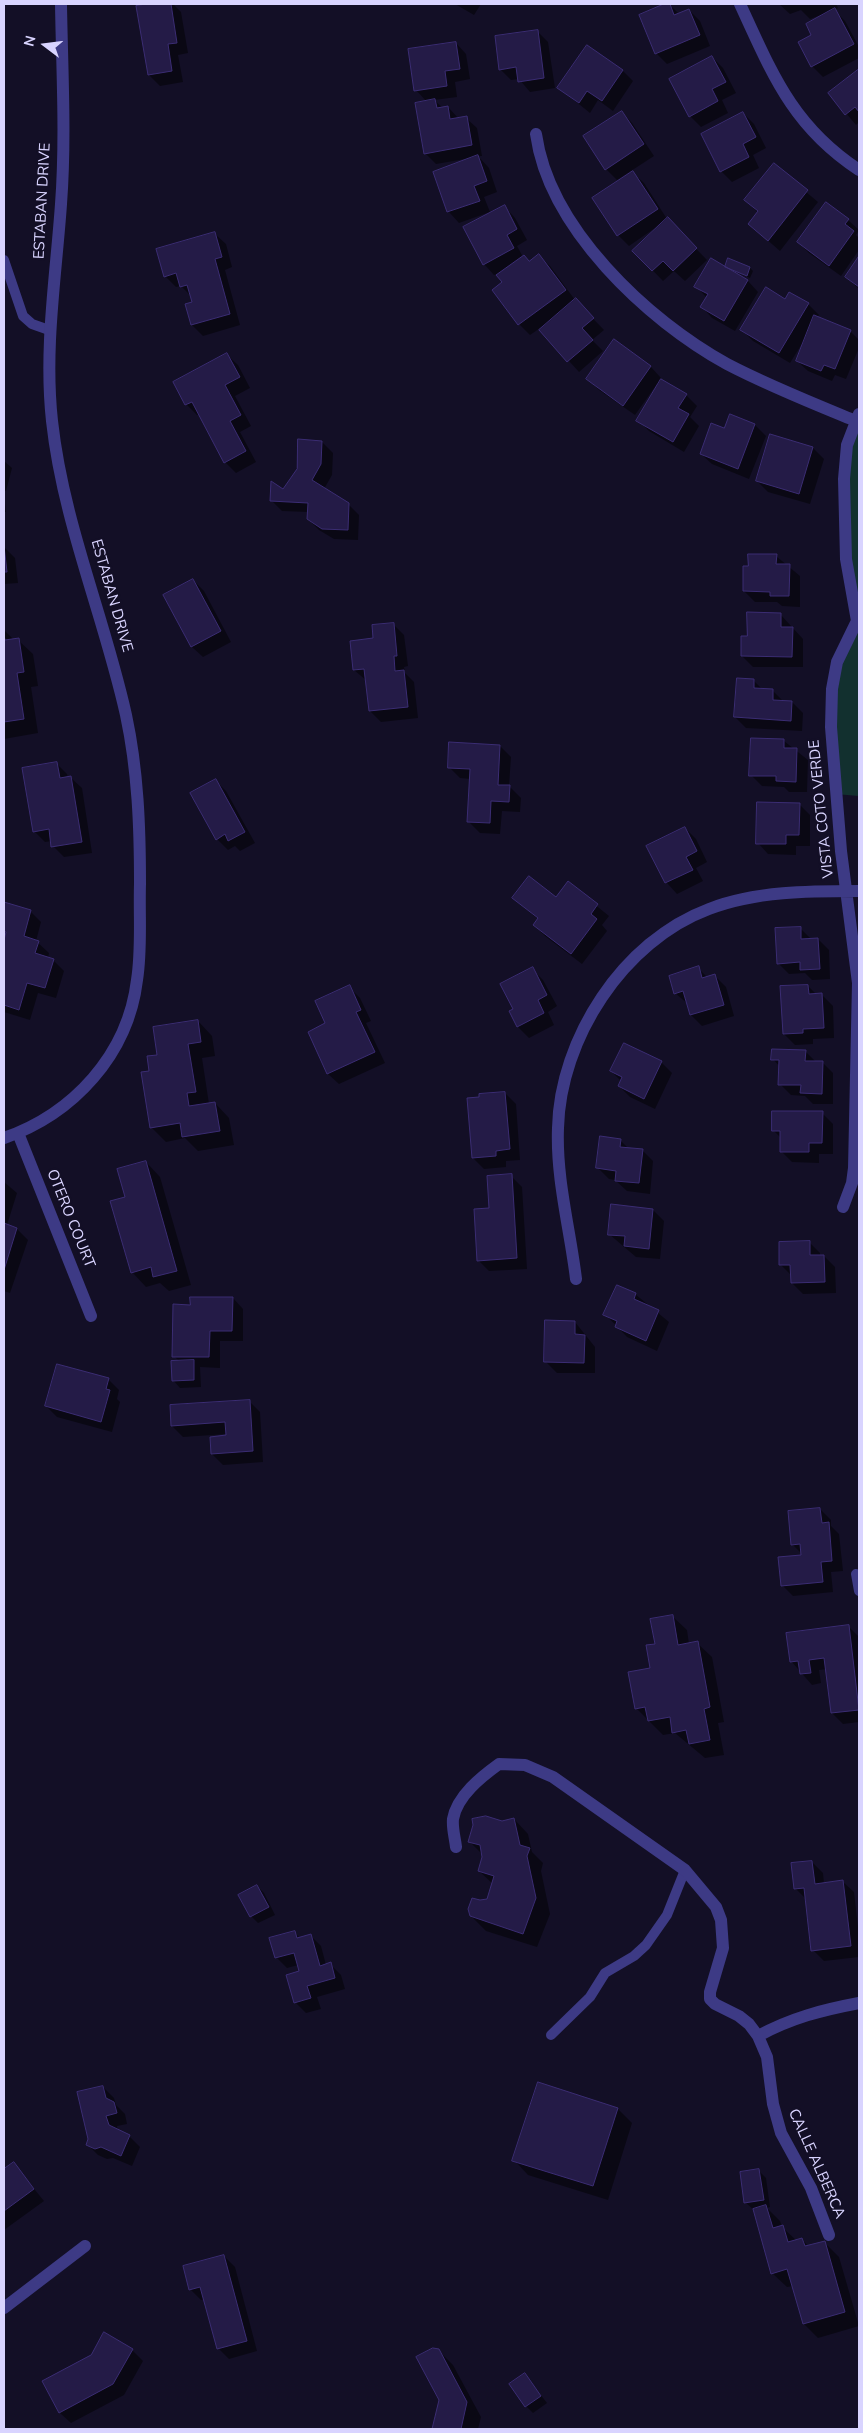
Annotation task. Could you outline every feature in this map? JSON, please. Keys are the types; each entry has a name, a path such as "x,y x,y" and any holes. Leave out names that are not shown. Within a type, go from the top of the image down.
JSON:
{"street":[{"name":"ESTABAN DRIVE","path":"4,1138 18,1134 64,1107 83,1090 108,1058 119,1041 133,1003 139,963 140,820 132,750 113,664 96,611 62,482 52,417 49,330 61,201 63,139 61,4"},
{"path":"740,4 778,86 792,107 826,145 859,170"},
{"path":"536,134 538,152 547,178 560,204 591,250 639,299 681,333 726,363 784,392 858,417"},
{"name":"VISTA COTO VERDE","path":"842,1207 852,1184 854,1168 858,993 853,891 838,823 831,727 834,675 842,648 857,621 846,559 844,526 847,445 858,417"},
{"path":"576,1279 558,1152 560,1102 570,1061 583,1030 601,1000 646,948 676,926 707,909 751,897 853,891"},
{"name":"OTERO COURT","path":"18,1134 91,1316"},
{"path":"456,1847 453,1818 458,1806 472,1787 499,1764 525,1765 553,1777 686,1870"},
{"name":"CALLE ALBERCA","path":"686,1870 716,1907 721,1920 723,1948 710,1992 710,1999 715,2004 750,2024 758,2036 768,2057 773,2104 781,2133 812,2188 829,2235"},
{"path":"758,2036 799,2016 823,2009 859,2004"},
{"path":"4,2308 85,2246"}],"lane":[{"path":"4,260 23,316 32,324 49,330"},
{"path":"856,1574 859,1591"},
{"path":"551,2035 590,1997 605,1973 634,1956 646,1945 667,1915 686,1870"}],"green space":[{"path":"859,414 859,796 835,794 832,688 857,621 844,479"}],"building":[{"path":"171,4 177,43 168,44 172,71 148,75 136,6"},
{"path":"664,4 670,4 674,15 689,9 700,35 655,54 639,15"},
{"path":"835,8 854,44 811,67 798,42 811,35 806,24"},
{"path":"538,30 544,78 518,82 516,67 499,70 495,36"},
{"path":"456,42 460,69 445,71 447,86 414,91 408,49"},
{"path":"587,45 623,70 602,101 587,91 579,103 557,88"},
{"path":"712,56 726,82 712,89 718,101 689,117 669,79"},
{"path":"859,69 859,112 855,107 845,115 828,93"},
{"path":"435,99 437,108 448,106 450,119 467,116 472,145 424,154 415,103"},
{"path":"622,111 644,144 605,170 583,136"},
{"path":"743,112 756,137 743,144 749,157 720,172 701,134"},
{"path":"478,155 487,181 474,186 480,201 447,212 433,172"},
{"path":"774,163 808,190 768,241 748,224 758,211 744,200"},
{"path":"633,171 658,209 617,236 592,198"},
{"path":"826,202 849,219 845,224 854,231 829,266 797,242"},
{"path":"505,205 517,229 507,235 514,248 483,265 463,227"},
{"path":"668,217 697,248 673,271 663,261 652,271 632,251"},
{"path":"215,232 222,257 215,259 230,314 191,325 185,304 192,302 187,285 180,287 176,273 164,277 156,249"},
{"path":"539,254 566,290 518,325 492,290 502,282 496,275 524,255 529,261"},
{"path":"859,256 859,287 845,277"},
{"path":"711,258 748,280 724,321 700,307 708,294 694,287"},
{"path":"728,258 750,267 747,276 725,267"},
{"path":"766,287 785,299 789,292 809,303 779,353 740,330"},
{"path":"576,298 594,318 582,328 593,340 567,362 539,330"},
{"path":"814,315 851,330 835,369 824,365 821,371 796,361"},
{"path":"614,339 651,366 623,406 586,379"},
{"path":"227,353 240,377 225,385 241,415 230,421 246,451 224,463 192,402 185,405 173,382"},
{"path":"661,379 687,394 678,408 689,414 673,442 636,421"},
{"path":"730,414 755,424 738,469 700,454 711,423 724,428"},
{"path":"770,434 813,447 799,494 756,481"},
{"path":"298,439 322,441 321,464 312,480 349,503 348,530 322,529 307,519 308,503 270,501 271,481 283,489 297,469"},
{"path":"4,546 7,572 4,572"},
{"path":"748,554 777,554 776,564 790,564 789,596 770,596 770,592 743,591 743,566 748,566"},
{"path":"193,579 221,631 191,647 163,595"},
{"path":"747,612 781,613 781,627 793,627 792,657 741,656 741,636 747,636"},
{"path":"394,623 397,656 394,656 395,671 404,670 408,707 369,711 364,669 353,670 350,641 373,638 372,625"},
{"path":"4,635 5,640 19,638 24,672 17,673 24,719 4,722"},
{"path":"737,678 754,679 754,688 773,689 773,700 792,701 791,721 734,717"},
{"path":"751,738 784,739 784,748 797,748 796,782 776,781 776,776 749,776"},
{"path":"449,742 500,745 498,785 510,785 509,802 491,801 490,823 467,822 470,769 448,768"},
{"path":"57,762 60,778 71,776 82,842 51,847 49,829 33,832 22,768"},
{"path":"216,779 245,832 228,841 225,834 216,840 190,793"},
{"path":"757,802 800,803 799,835 786,835 786,844 756,844"},
{"path":"685,827 697,851 686,857 693,870 665,883 646,846"},
{"path":"529,876 556,897 568,881 598,904 591,914 597,919 571,954 533,925 538,918 512,898"},
{"path":"4,902 31,910 24,936 39,941 35,953 54,959 45,988 27,983 19,1010 4,1005 4,940 6,932 4,931"},
{"path":"801,927 801,939 818,938 820,969 800,970 800,962 777,964 775,928"},
{"path":"699,966 702,978 715,974 724,1005 690,1015 683,991 674,994 669,976"},
{"path":"533,967 547,995 538,1000 544,1013 517,1027 509,1011 513,1009 500,984"},
{"path":"350,985 361,1010 356,1012 375,1052 327,1074 308,1032 325,1023 315,1001"},
{"path":"808,985 809,994 822,993 824,1028 803,1029 803,1033 783,1034 780,986"},
{"path":"198,1020 201,1042 188,1044 196,1092 187,1093 189,1106 215,1102 220,1131 182,1137 180,1123 150,1128 141,1072 149,1071 147,1056 157,1055 153,1027"},
{"path":"624,1043 662,1061 644,1099 618,1086 622,1077 610,1071"},
{"path":"772,1049 806,1050 805,1061 823,1061 822,1094 800,1093 801,1085 778,1085 779,1060 771,1060"},
{"path":"505,1092 510,1149 496,1151 496,1156 472,1158 467,1098 479,1097 479,1094"},
{"path":"772,1111 823,1111 822,1143 809,1143 809,1152 780,1152 780,1131 772,1131"},
{"path":"600,1136 621,1139 620,1147 643,1149 639,1183 615,1181 616,1171 596,1168"},
{"path":"146,1161 177,1271 153,1277 151,1267 131,1273 110,1201 125,1197 117,1169"},
{"path":"512,1174 517,1258 477,1261 474,1209 489,1208 487,1176"},
{"path":"611,1204 653,1209 649,1249 624,1246 625,1236 608,1235"},
{"path":"4,1223 17,1228 4,1270"},
{"path":"810,1241 810,1255 824,1255 825,1282 791,1283 790,1265 779,1265 779,1242"},
{"path":"617,1285 636,1293 634,1299 659,1310 646,1341 615,1327 617,1321 603,1315"},
{"path":"190,1297 233,1297 232,1331 210,1331 209,1357 172,1357 173,1304 190,1305"},
{"path":"545,1320 575,1321 575,1334 585,1335 584,1363 544,1362"},
{"path":"194,1360 194,1380 172,1381 171,1361"},
{"path":"57,1364 109,1378 106,1389 110,1390 101,1422 45,1406"},
{"path":"250,1400 253,1451 211,1454 210,1437 226,1435 225,1422 171,1426 170,1405"},
{"path":"820,1508 822,1523 829,1522 832,1561 821,1562 823,1582 781,1586 778,1557 801,1555 800,1544 791,1545 788,1511"},
{"path":"673,1615 678,1645 698,1641 710,1707 704,1709 710,1740 689,1744 686,1730 672,1733 670,1717 648,1721 645,1707 635,1709 628,1672 650,1668 646,1645 655,1644 650,1619"},
{"path":"849,1625 859,1710 831,1713 824,1658 809,1660 811,1673 800,1674 798,1661 790,1662 786,1633"},
{"path":"486,1816 502,1821 514,1818 520,1845 530,1848 527,1856 536,1898 523,1934 470,1916 468,1909 472,1898 487,1899 494,1876 478,1871 482,1857 480,1845 468,1842 473,1825 472,1819"},
{"path":"812,1861 815,1884 843,1880 851,1946 811,1951 804,1888 794,1889 791,1863"},
{"path":"257,1885 269,1907 250,1917 238,1895"},
{"path":"295,1931 297,1938 311,1934 320,1966 331,1962 335,1978 307,1986 311,1998 294,2003 286,1975 299,1971 294,1953 275,1958 269,1938"},
{"path":"538,2082 618,2108 593,2186 512,2161"},
{"path":"103,2086 106,2098 114,2102 117,2113 106,2116 109,2125 130,2135 121,2156 101,2147 95,2149 86,2145 88,2139 77,2092"},
{"path":"14,2162 34,2189 4,2211 4,2169"},
{"path":"759,2169 764,2200 744,2203 740,2172"},
{"path":"766,2205 773,2228 783,2225 788,2242 802,2238 805,2246 825,2241 845,2312 803,2324 787,2269 771,2274 753,2209"},
{"path":"224,2255 247,2341 217,2349 200,2287 189,2290 183,2266"},
{"path":"104,2332 133,2349 113,2384 59,2413 42,2381 91,2355"},
{"path":"433,2348 439,2349 467,2402 461,2429 432,2429 439,2400 416,2357"},
{"path":"525,2373 541,2396 525,2407 509,2384"}]}
